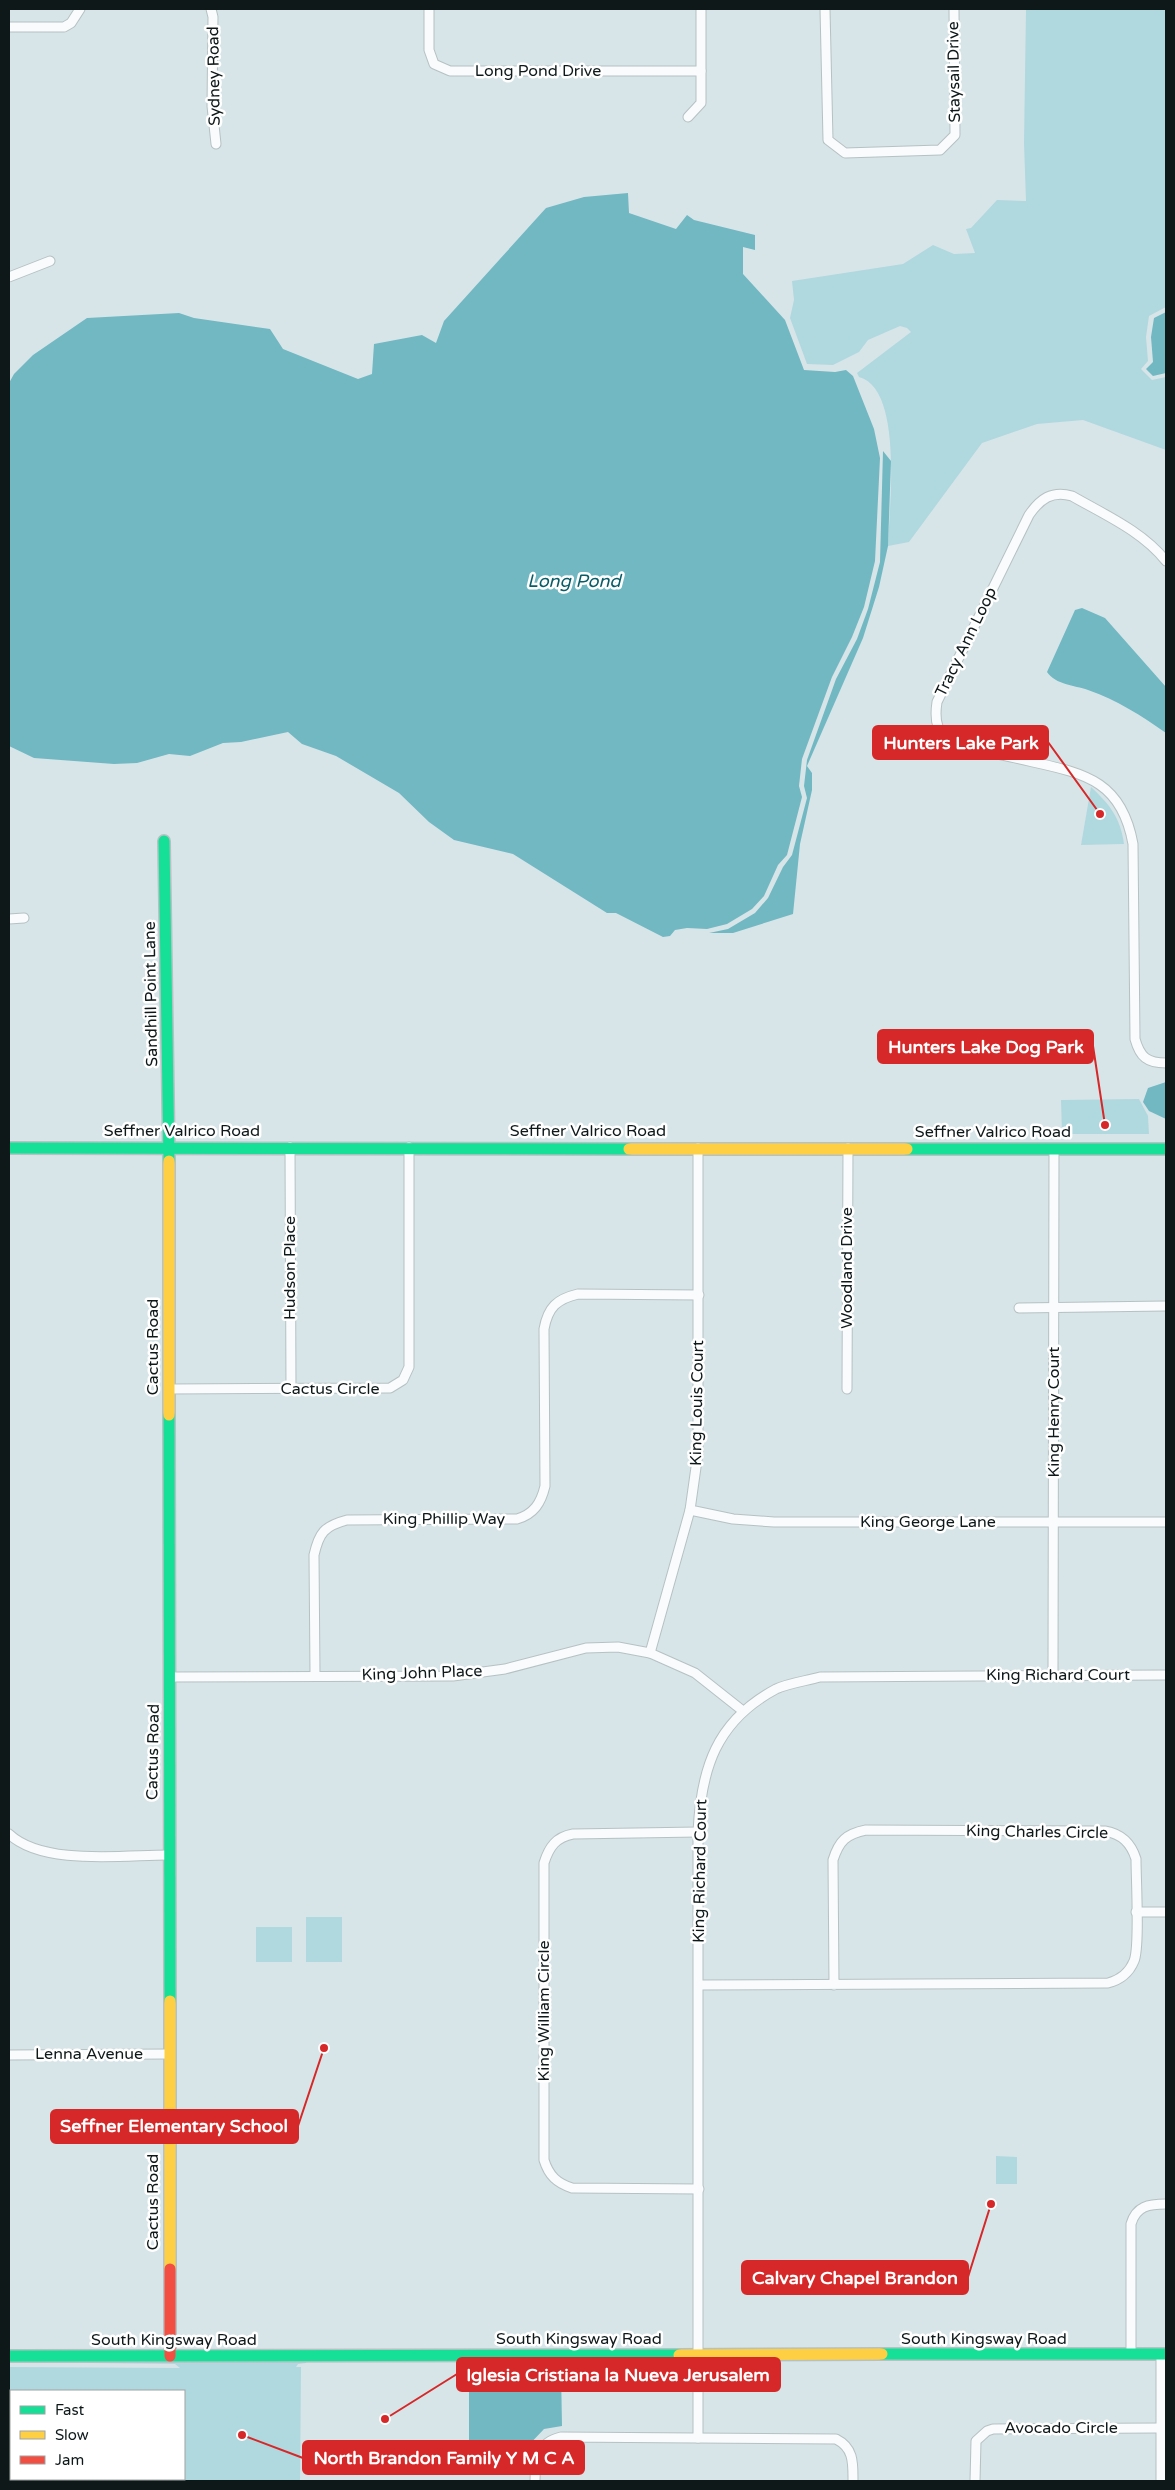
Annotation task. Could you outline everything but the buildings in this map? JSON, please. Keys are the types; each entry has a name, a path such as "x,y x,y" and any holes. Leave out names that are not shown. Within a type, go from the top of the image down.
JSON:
{"street":[{"path":"9,27 64,27 71,23 80,9"},
{"name":"Sydney Road","path":"211,9 213,17 212,106 216,144"},
{"name":"Long Pond Drive","path":"429,9 429,50 434,64 450,71 701,71"},
{"path":"688,117 701,103 701,9"},
{"name":"Staysail Drive","path":"825,9 828,140 845,153 940,150 955,135 954,9"},
{"path":"9,277 50,261"},
{"name":"Tracy Ann Loop","path":"1166,561 1155,548 1134,532 1072,496 1062,493 1048,496 1038,503 1029,515 937,702 935,714 936,726 944,737 954,745 1075,771 1094,779 1120,805 1129,825 1132,844 1135,1039 1139,1053 1144,1058 1155,1063 1166,1063"},
{"name":"Sandhill Point Lane","path":"164,841 169,1147"},
{"path":"9,918 24,918"},
{"name":"Cactus Road","path":"169,1147 170,1678 168,1854 170,2356"},
{"name":"Hudson Place","path":"290,1147 290,1389"},
{"name":"Cactus Circle","path":"170,1389 390,1388 397,1385 407,1374 409,1366 409,1147"},
{"name":"Seffner Valrico Road","path":"9,1148 1166,1149"},
{"name":"King Louis Court","path":"650,1653 690,1510 698,1452 698,1148"},
{"name":"Woodland Drive","path":"847,1389 848,1148"},
{"name":"King Henry Court","path":"1053,1675 1054,1149"},
{"name":"King Phillip Way","path":"314,1675 314,1555 318,1539 325,1530 334,1524 347,1520 517,1519 526,1516 541,1500 544,1486 544,1329 547,1315 553,1305 564,1297 578,1294 699,1295"},
{"path":"1019,1308 1166,1306"},
{"name":"King George Lane","path":"690,1510 734,1519 774,1522 1166,1522"},
{"name":"King John Place","path":"170,1678 314,1675 454,1676 505,1669 586,1648 618,1647 650,1653 695,1673 743,1712"},
{"name":"King Richard Court","path":"698,2438 698,1832 700,1796 707,1766 722,1736 743,1712 777,1689 820,1677 1166,1675"},
{"name":"King Charles Circle","path":"699,1985 834,1985 1108,1983 1123,1976 1135,1960 1136,1859 1127,1841 1116,1833 1105,1831 866,1830 854,1832 844,1838 837,1848 833,1860 834,1985"},
{"name":"King William Circle","path":"698,1832 573,1834 562,1836 547,1852 544,1864 544,2160 547,2171 554,2179 572,2188 699,2189"},
{"path":"9,1834 44,1852 67,1856 168,1854"},
{"path":"1136,1912 1166,1912"},
{"name":"Lenna Avenue","path":"9,2055 169,2054"},
{"path":"1131,2354 1131,2224 1138,2210 1144,2206 1166,2204"},
{"path":"1161,2481 1160,2428 1164,2354"},
{"name":"South Kingsway Road","path":"9,2356 1164,2354"},
{"name":"Avocado Circle","path":"974,2481 976,2441 987,2431 993,2429 1160,2428"},
{"path":"535,2481 536,2460 546,2444 556,2438 836,2439 845,2443 850,2451 853,2461 853,2481"}],"shaded area":[{"path":"1026,9 1166,9 1166,307 1149,316 1146,337 1148,361 1141,369 1152,380 1166,377 1166,450 1083,420 1037,424 982,443 909,542 888,546 891,452 888,426 883,403 873,386 859,377 857,373 911,332 907,328 900,326 868,340 859,352 833,365 807,364 790,318 794,300 792,281 903,264 933,245 954,254 975,253 966,229 971,228 997,200 1026,201 1024,143"},
{"path":"1091,787 1113,812 1120,826 1124,844 1081,845"},
{"path":"1139,1099 1148,1116 1149,1134 1062,1134 1061,1100"},
{"path":"306,1917 342,1917 342,1962 306,1962"},
{"path":"256,1927 292,1927 292,1962 256,1962"},
{"path":"996,2156 1017,2157 1017,2184 996,2184"},
{"path":"306,2361 306,2363 298,2364 296,2367 301,2367 300,2481 9,2481 9,2367 180,2368 175,2364 9,2362"}],"water":[{"name":"Long Pond","path":"628,193 629,213 676,229 687,215 694,220 755,235 755,250 743,247 743,274 785,320 804,370 835,372 846,370 853,376 874,429 880,458 875,561 864,607 852,637 832,677 802,759 799,786 802,797 787,855 778,865 764,896 752,909 727,924 707,929 687,928 675,930 670,936 663,937 616,913 607,913 513,854 454,840 429,822 399,793 336,756 302,744 288,732 241,742 223,743 190,756 169,754 137,763 114,764 34,758 9,746 9,383 14,374 33,355 87,318 179,313 194,318 270,329 283,349 358,379 372,374 374,344 422,335 436,343 444,321 546,208 584,197"},
{"path":"1166,312 1166,373 1153,376 1146,369 1153,362 1151,337 1154,318"},
{"path":"883,451 891,461 888,546 879,587 863,638 807,766 812,773 812,790 800,844 793,914 733,933 709,933 728,929 755,913 768,898 783,867 792,855 807,798 804,786 807,760 836,679 857,639 868,609 880,562"},
{"path":"1082,608 1105,618 1166,687 1166,733 1119,704 1099,694 1055,680 1047,672 1075,610"},
{"path":"1166,1082 1166,1119 1149,1111 1143,1102 1148,1088"},
{"path":"469,2369 561,2371 562,2426 544,2429 526,2448 522,2467 469,2468"}],"traffic: fast":[{"path":"164,841 169,1161"},
{"path":"9,1148 629,1149"},
{"path":"907,1149 1166,1149"},
{"path":"169,1415 170,2001"},
{"path":"882,2354 1166,2354"},
{"path":"9,2356 679,2355"}],"traffic: slow":[{"path":"629,1149 907,1149"},
{"path":"169,1161 169,1415"},
{"path":"170,2001 170,2269"},
{"path":"679,2355 882,2354"}],"traffic: jam":[{"path":"170,2269 170,2356"}],"place":[{"name":"Hunters Lake Park","path":"1100,814"},
{"name":"Hunters Lake Dog Park","path":"1105,1125"},
{"name":"Seffner Elementary School","path":"324,2048"},
{"name":"Calvary Chapel Brandon","path":"991,2204"},
{"name":"Iglesia Cristiana la Nueva Jerusalem","path":"385,2419"},
{"name":"North Brandon Family Y M C A","path":"242,2435"}]}
